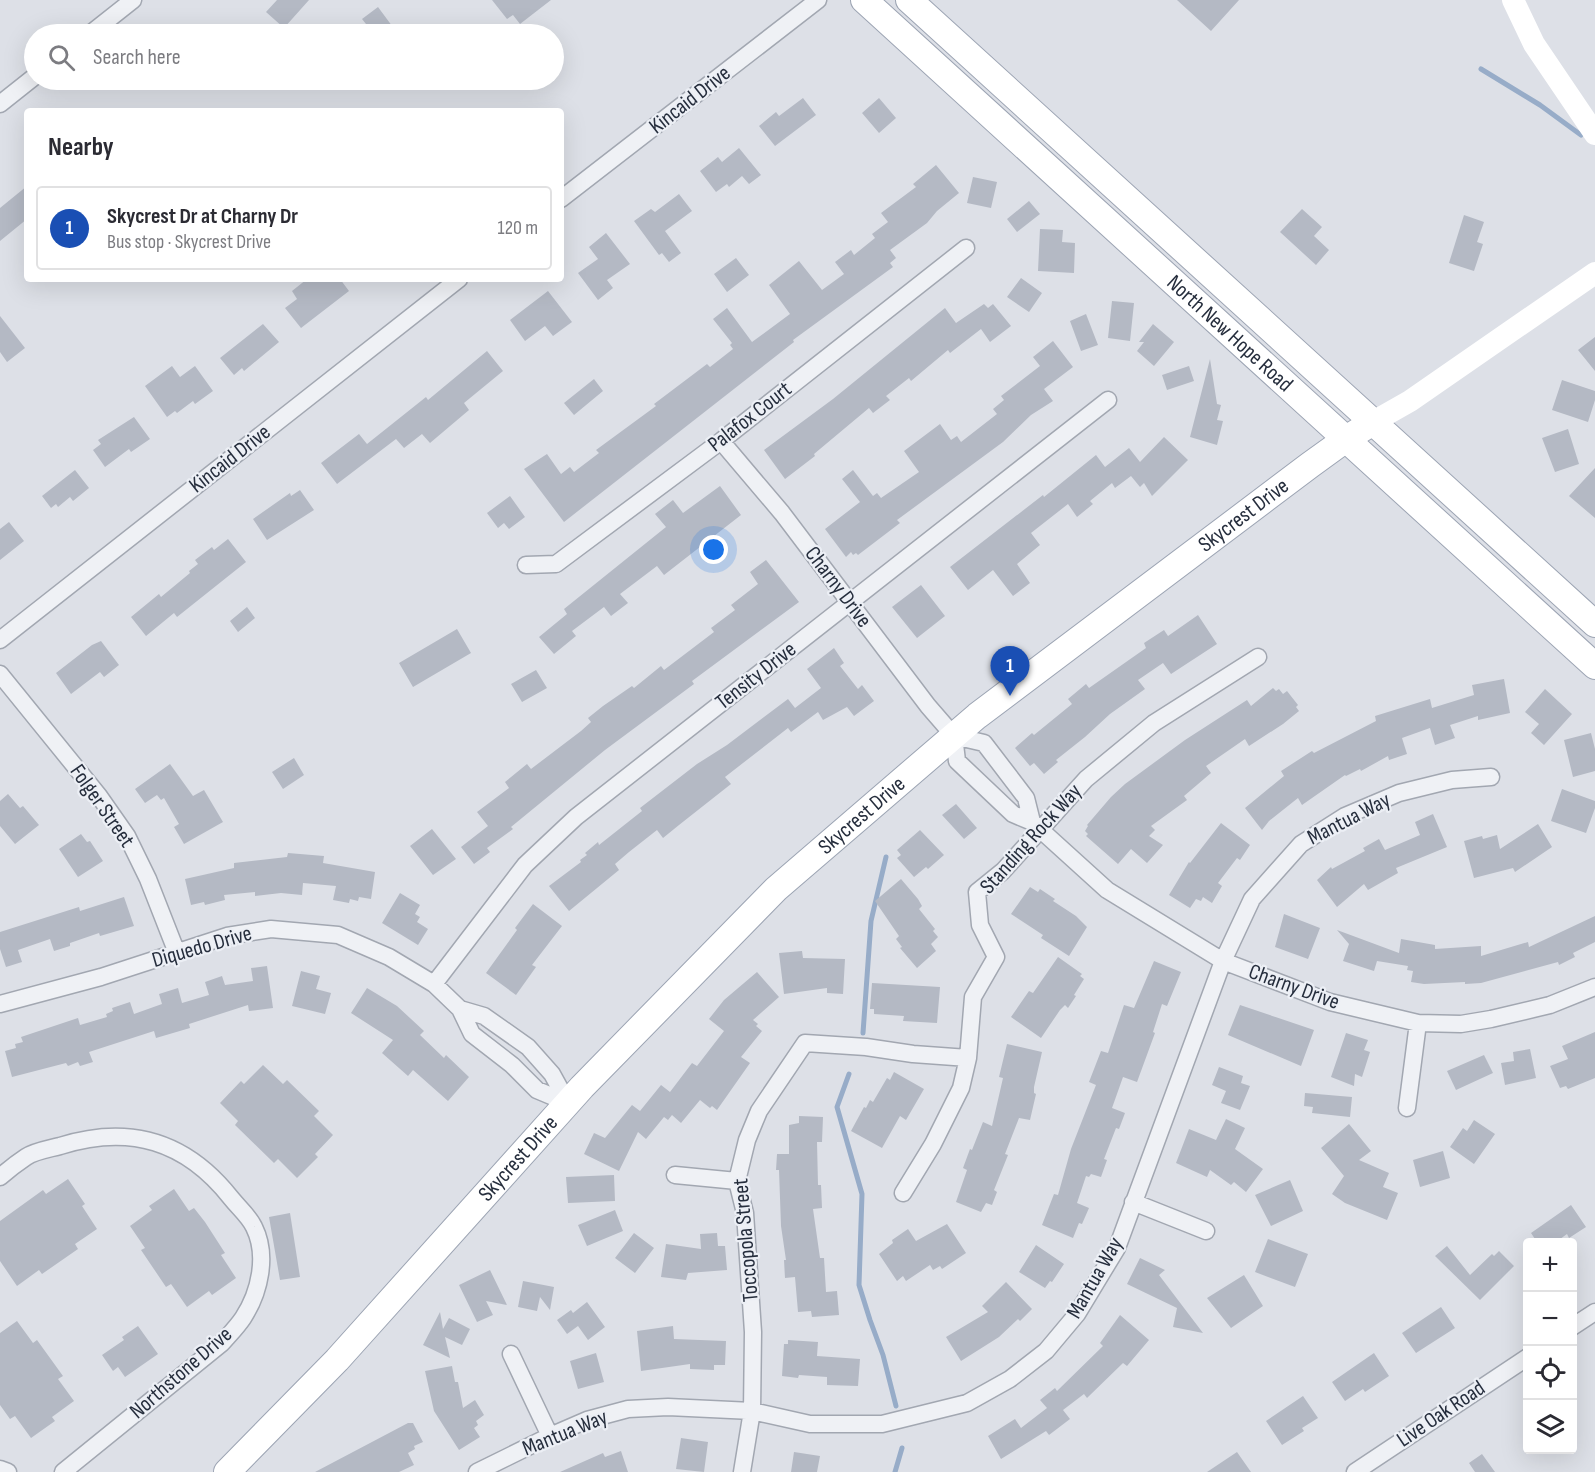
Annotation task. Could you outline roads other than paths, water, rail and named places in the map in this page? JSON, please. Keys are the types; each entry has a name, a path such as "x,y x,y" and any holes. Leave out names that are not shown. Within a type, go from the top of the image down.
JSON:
{"main road":[{"name":"North New Hope Road","path":"864,0 1595,666"},
{"name":"North New Hope Road","path":"909,0 1595,624"},
{"name":"Skycrest Drive","path":"226,1472 337,1360 568,1103 777,889 931,754 995,702 1346,439 1373,422"}],"street":[{"path":"103,24 133,0"},
{"name":"Kincaid Drive","path":"564,197 818,0"},
{"path":"1513,0 1534,44 1595,134"},
{"path":"0,104 24,85"},
{"name":"Palafox Court","path":"526,565 556,564 721,441 966,248"},
{"name":"Skycrest Drive","path":"1373,422 1406,405 1595,273"},
{"name":"Kincaid Drive","path":"0,640 455,282"},
{"name":"Tensity Drive","path":"434,984 501,894 525,865 553,837 597,800 1108,400"},
{"name":"Charny Drive","path":"721,441 782,513 928,706 954,736 957,761 1013,814 1036,826 1107,890 1223,961 1330,1002 1418,1023 1461,1024 1491,1020 1550,1005 1595,987"},
{"name":"Standing Rock Way","path":"903,1193 933,1144 961,1088 968,1058 973,997 996,957 980,926 977,892 1003,871 1036,826 1086,779 1154,723 1258,657"},
{"name":"Folger Street","path":"0,674 99,796 127,836 148,879 177,953"},
{"path":"954,736 984,743 1026,798 1036,826"},
{"name":"Mantua Way","path":"477,1472 587,1420 628,1409 668,1407 752,1411 810,1424 882,1424 967,1403 1010,1378 1046,1351 1077,1314 1117,1248 1223,961 1252,899 1301,844 1345,816 1399,793 1452,780 1491,777"},
{"name":"Diquedo Drive","path":"0,1004 101,976 227,936 271,929 338,935 389,957 434,984 460,1009 472,1034 512,1065 537,1089 568,1103"},
{"name":"Diquedo Drive","path":"460,1009 484,1016 528,1047 552,1074 568,1103"},
{"path":"1407,1108 1418,1023"},
{"name":"Toccopola Street","path":"741,1472 752,1411 753,1332 745,1213 737,1180 747,1140 759,1111 805,1043 968,1058"},
{"name":"Northstone Drive","path":"0,1177 27,1156 84,1139 114,1136 144,1139 167,1146 197,1163 217,1180 254,1226 262,1254 258,1286 243,1318 222,1343 63,1472"},
{"path":"675,1175 737,1180"},
{"path":"1133,1202 1206,1231"},
{"path":"1577,1324 1595,1312"},
{"path":"511,1354 550,1436"},
{"name":"Live Oak Road","path":"1355,1472 1523,1360"},
{"path":"0,1469 8,1472"}],"waterway":[{"path":"1481,69 1540,105 1581,135"},
{"path":"863,1033 871,921 886,857"},
{"path":"849,1074 837,1107 862,1194 859,1285 883,1355 896,1406"},
{"path":"895,1472 902,1448"}],"place":[{"name":"Skycrest Dr at Charny Dr","path":"1010,696"}]}
